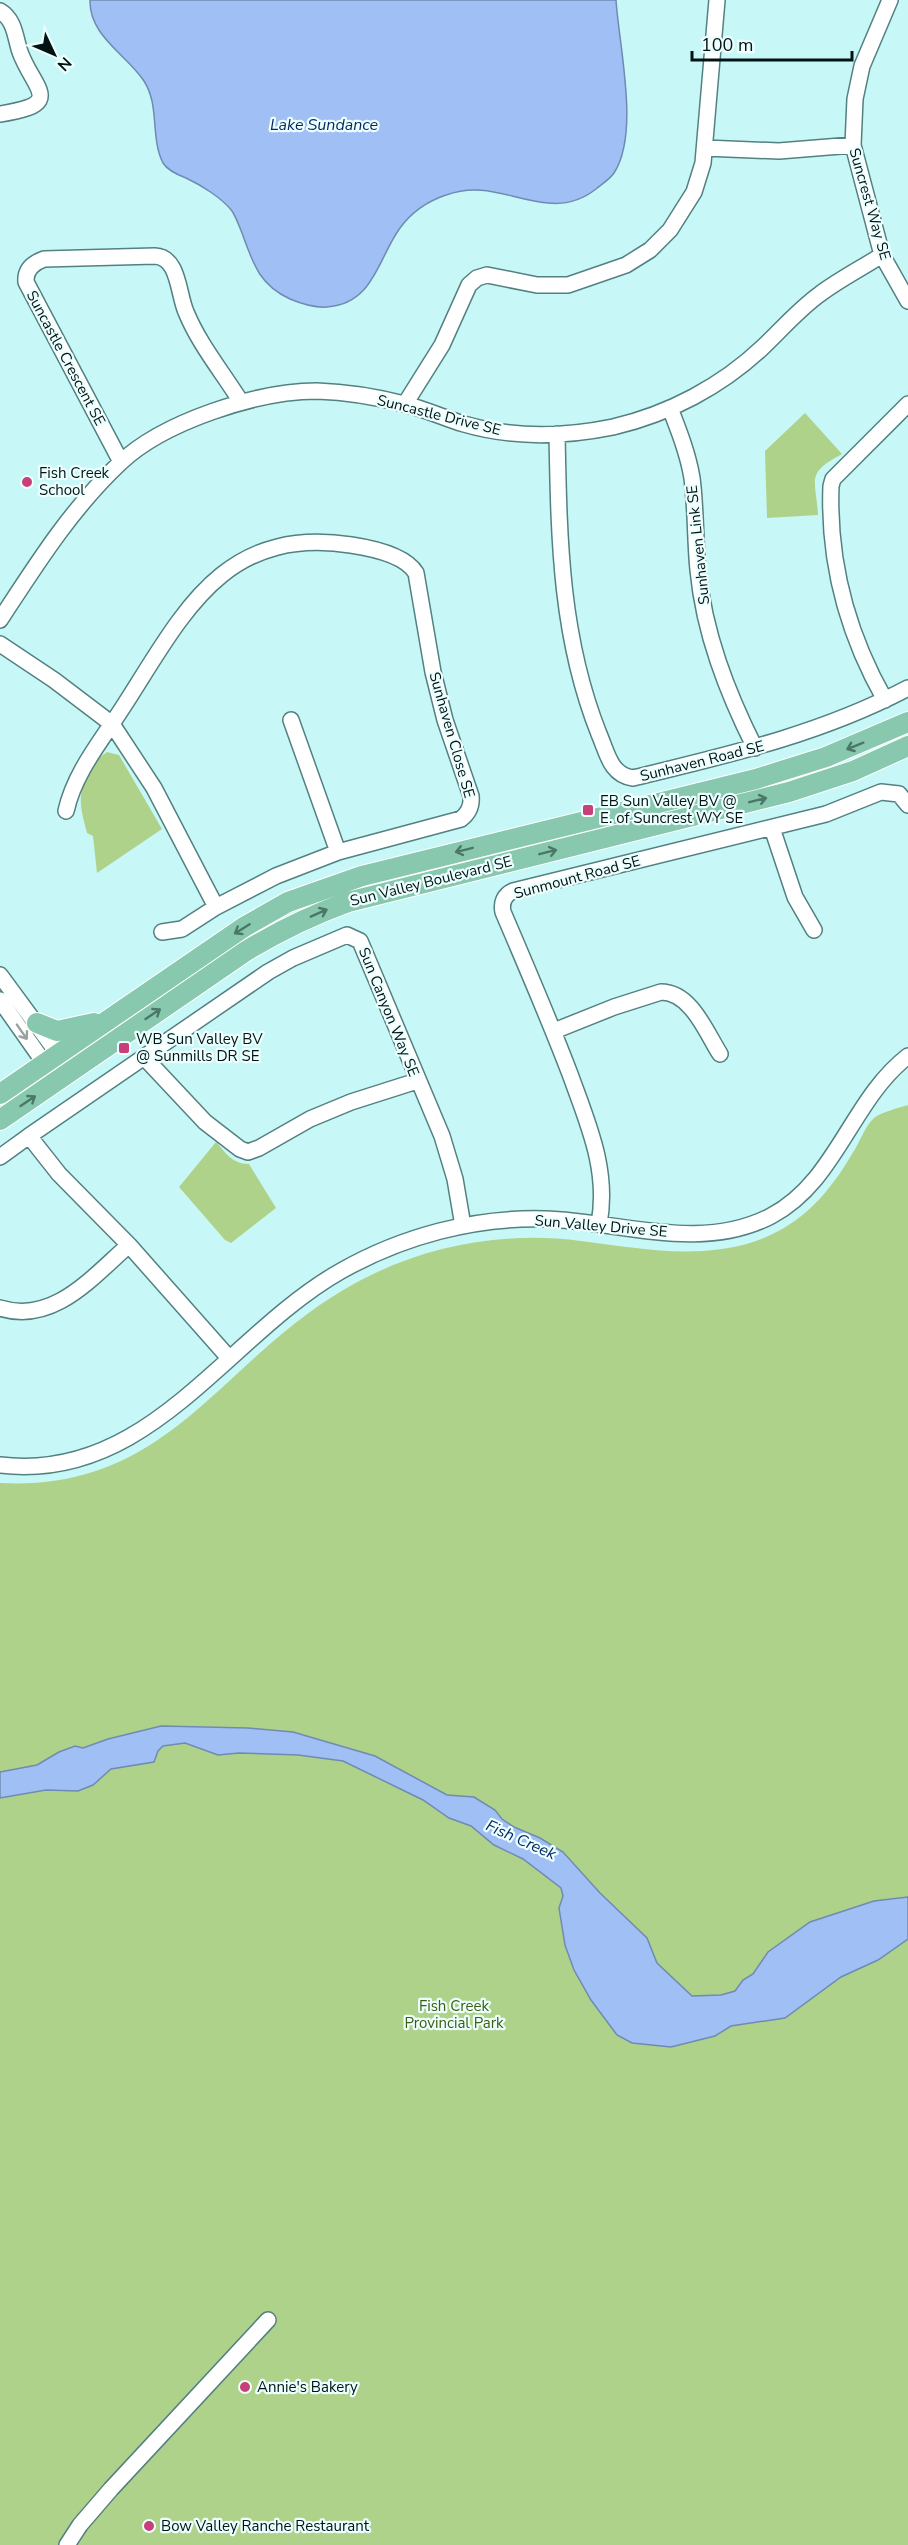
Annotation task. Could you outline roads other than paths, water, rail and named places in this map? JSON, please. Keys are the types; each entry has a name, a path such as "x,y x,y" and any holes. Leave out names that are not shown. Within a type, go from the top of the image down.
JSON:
{"main road":[{"name":"Sun Valley Boulevard SE","path":"0,1094 244,927 281,906 311,893 362,876 756,779 826,757 908,722"},
{"name":"Sun Valley Boulevard SE","path":"0,1120 256,945 326,910 393,890 789,792 853,771 908,746"},
{"path":"37,1023 57,1031 108,1019"}],"street":[{"path":"405,404 442,345 472,281 487,275 537,285 568,285 626,265 661,240 679,218 694,192 705,148 717,0"},
{"name":"Suncrest Way SE","path":"890,0 868,48 860,75 853,115 853,146 882,255 908,301"},
{"path":"0,11 11,21 20,52 40,90 38,100 29,109 0,114"},
{"path":"705,148 779,151 853,146"},
{"name":"Suncastle Drive SE","path":"0,620 63,527 121,462 176,428 205,415 242,402 314,391 343,393 405,404 475,427 521,435 557,434 615,426 670,408 728,376 820,293 882,255"},
{"name":"Suncastle Crescent SE","path":"121,462 26,282 27,273 34,263 44,259 99,257 155,256 167,259 172,266 185,312 242,402"},
{"path":"885,700 858,649 844,607 832,548 831,486 833,479 908,404"},
{"name":"Sunhaven Link SE","path":"670,408 692,478 698,570 710,634 731,697 755,748"},
{"name":"Sunhaven Road SE","path":"557,434 560,544 570,632 585,694 614,769 622,775 633,778 755,748 817,729 908,688"},
{"name":"Sunhaven Close SE","path":"112,724 179,619 222,574 245,559 267,549 320,541 358,546 405,561 413,568 418,579 433,672 445,720 471,796 468,813 461,819 338,852 276,876 216,907 182,929 162,932"},
{"path":"0,644 54,680 112,724 154,788 216,907"},
{"path":"291,720 338,852"},
{"path":"66,811 70,792 82,768 112,724"},
{"name":"Sunmount Road SE","path":"599,1224 602,1185 597,1149 554,1031 503,912 502,903 506,896 513,891 826,814 886,791 899,794 908,805"},
{"path":"772,828 795,897 814,930"},
{"name":"Sun Canyon Way SE","path":"0,1156 268,972 293,958 347,936 356,938 362,945 417,1081 442,1136 455,1179 463,1226"},
{"path":"0,975 37,1023 51,1058"},
{"path":"554,1031 614,1007 661,992 669,992 687,1003 720,1054"},
{"path":"0,1000 64,1076"},
{"name":"Sun Valley Drive SE","path":"0,1465 56,1464 90,1456 122,1443 163,1416 284,1310 341,1271 402,1243 463,1226 543,1219 599,1224 644,1232 704,1232 744,1226 771,1215 796,1200 816,1179 877,1086 908,1056"},
{"path":"144,1057 205,1122 240,1149 248,1152 310,1119 351,1102 417,1081"},
{"path":"29,1136 77,1194 129,1245 229,1358"},
{"path":"0,1308 31,1312 59,1303 129,1245"},
{"path":"67,2545 80,2525 111,2489 268,2320"}],"water":[{"name":"Lake Sundance","path":"90,0 616,0 627,113 622,156 614,173 608,179 596,189 574,201 548,203 473,190 460,191 439,198 409,217 392,240 373,278 355,298 343,304 327,307 304,304 279,293 264,280 258,272 235,216 223,201 173,172 163,163 157,143 154,111 149,91 136,71 110,44 95,24"},
{"name":"Fish Creek","path":"161,1726 248,1728 293,1732 375,1756 447,1795 474,1797 495,1810 502,1819 514,1827 540,1838 563,1852 600,1893 647,1938 657,1963 692,1996 721,1995 735,1991 743,1980 753,1974 768,1952 810,1922 874,1901 908,1897 908,1939 878,1960 841,1977 785,2018 731,2026 715,2036 671,2047 632,2043 617,2035 591,2000 574,1970 565,1945 559,1908 563,1896 561,1888 523,1859 494,1845 471,1826 449,1818 423,1800 343,1761 298,1755 239,1753 218,1755 185,1743 163,1746 158,1751 154,1762 111,1769 93,1785 78,1791 46,1790 0,1798 0,1772 37,1765 75,1746 83,1748 108,1739"}],"place":[{"name":"Fish Creek School","path":"27,482"},
{"name":"EB Sun Valley BV @ E. of Suncrest WY SE","path":"588,810"},
{"name":"WB Sun Valley BV @ Sunmills DR SE","path":"124,1048"},
{"name":"Annie's Bakery","path":"245,2387"},
{"name":"Bow Valley Ranche Restaurant","path":"149,2526"}],"park label":[{"name":"Fish Creek Provincial Park","path":"454,2014"}]}
